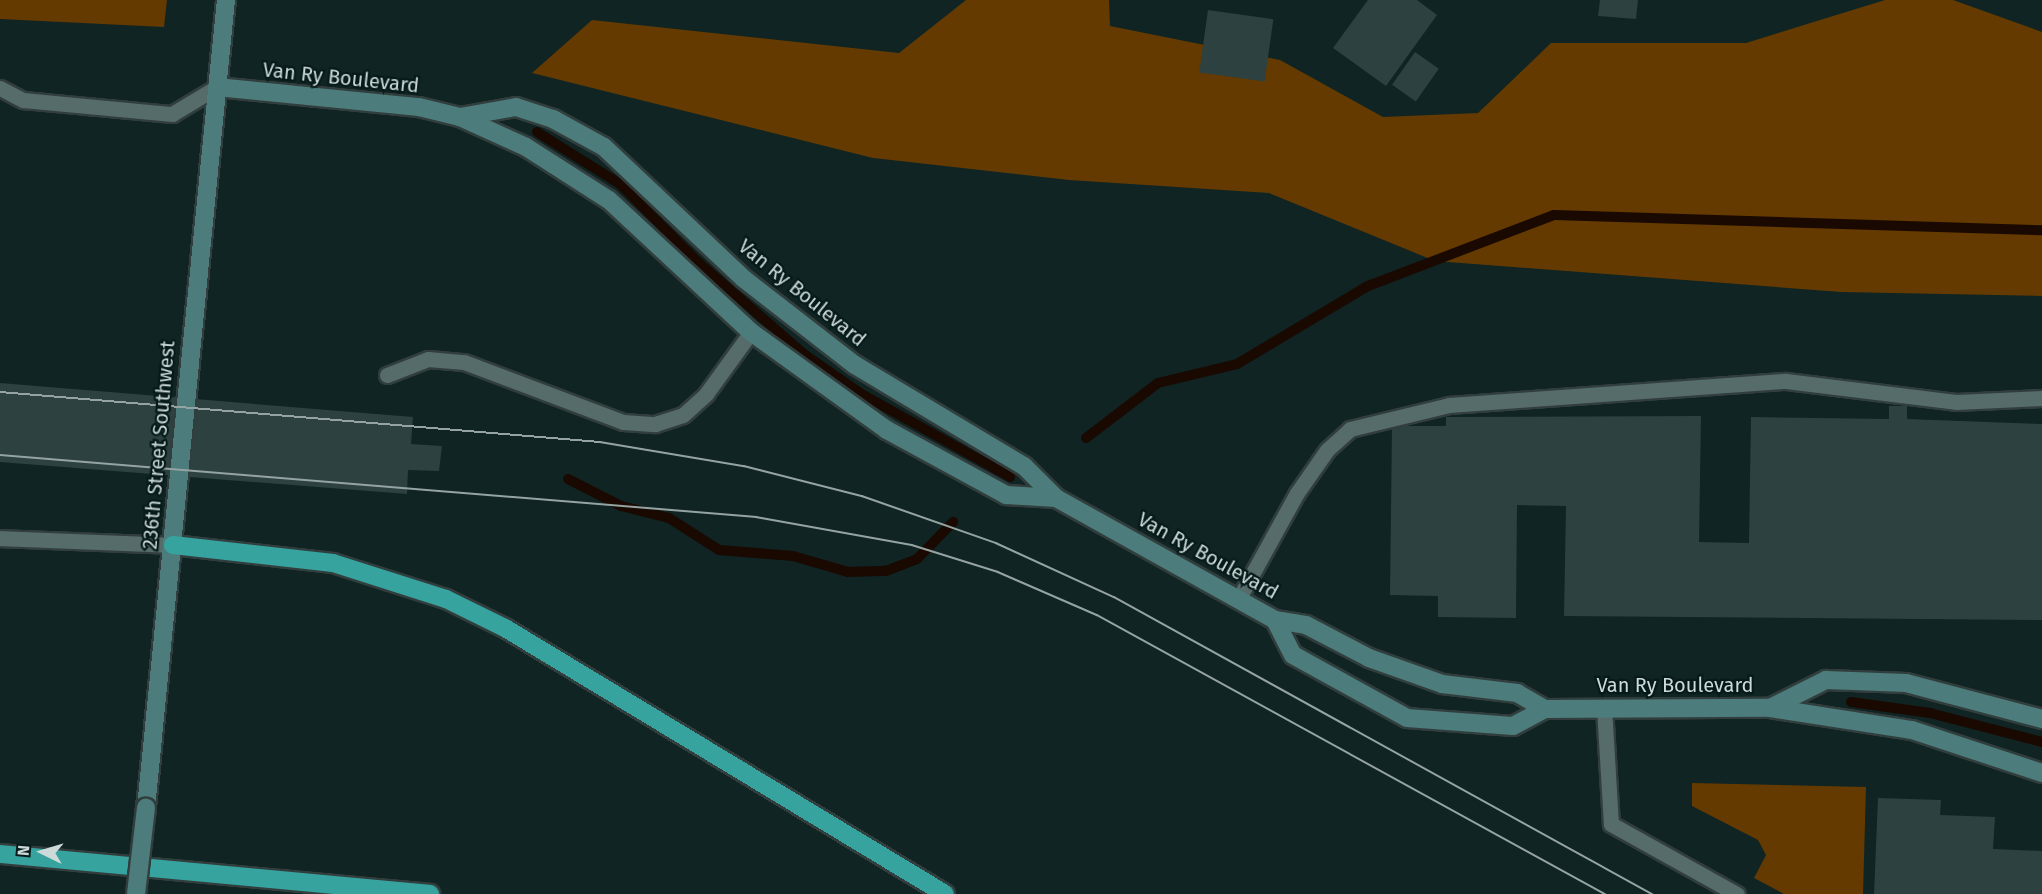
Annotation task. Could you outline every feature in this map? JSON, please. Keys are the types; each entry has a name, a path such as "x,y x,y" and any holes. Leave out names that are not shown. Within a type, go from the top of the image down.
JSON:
{"highway":[{"path":"173,545 333,563 446,599 505,628 791,805 945,894"},
{"path":"0,854 430,894"}],"street":[{"name":"236th Street Southwest","path":"136,894 173,545 226,0"},
{"name":"Van Ry Boulevard","path":"217,87 418,107 460,117 575,174 750,332 886,430 1006,495 1056,498"},
{"name":"Van Ry Boulevard","path":"460,117 516,107 553,119 604,147 744,279 855,365 1024,466 1056,498 1275,620 1306,625 1369,658 1442,684 1517,693 1545,709"},
{"name":"Van Ry Boulevard","path":"1275,620 1293,655 1407,718 1513,726 1545,709 1770,708 1912,730 2042,772"},
{"name":"Van Ry Boulevard","path":"1770,708 1826,680 1905,683 2042,719"}],"lane":[{"path":"0,88 23,100 172,114 217,87"},
{"path":"387,375 428,358 464,362 623,422 655,424 683,415 706,394 750,332"},
{"path":"1239,598 1298,493 1327,450 1350,429 1449,405 1786,381 1956,402 2042,398"},
{"path":"0,538 173,545"},
{"path":"1604,707 1611,824 1737,894"}],"shaded area":[{"path":"0,0 167,0 164,27 0,19"},
{"path":"966,0 1109,0 1110,26 1280,60 1383,117 1478,113 1551,43 1746,43 1885,0 1953,0 2042,32 2042,296 1841,292 1435,261 1269,193 1069,180 873,158 532,73 592,20 899,53"},
{"path":"1692,783 1866,787 1863,894 1784,894 1754,878 1766,855 1758,840 1692,806"}],"building":[{"path":"1368,0 1417,0 1437,15 1386,86 1333,48"},
{"path":"1600,0 1638,0 1636,19 1598,16"},
{"path":"1208,10 1273,19 1265,82 1199,72"},
{"path":"1415,52 1439,69 1416,101 1392,85"},
{"path":"0,383 413,417 411,444 442,446 439,471 408,470 407,494 0,462"},
{"path":"1889,406 1907,406 1907,419 2042,424 2042,620 1564,616 1566,506 1517,505 1516,618 1438,617 1438,596 1390,595 1392,426 1446,426 1446,417 1701,416 1699,542 1749,543 1751,417 1889,419"},
{"path":"1878,798 1941,800 1940,815 1995,817 1993,849 2042,851 2042,894 1874,894"}],"waterway":[{"path":"537,132 620,184 698,262 804,354 860,393 1010,477"},
{"path":"1086,438 1158,383 1237,364 1368,286 1554,215 2042,230"},
{"path":"568,479 621,506 669,518 719,550 793,556 848,572 886,571 917,559 953,522"},
{"path":"1851,702 1930,713 2042,742"}],"tram line":[{"path":"0,392 600,442 744,466 862,496 996,543 1114,597 1652,894"},
{"path":"0,455 756,517 912,545 998,572 1097,615 1605,894"}]}
